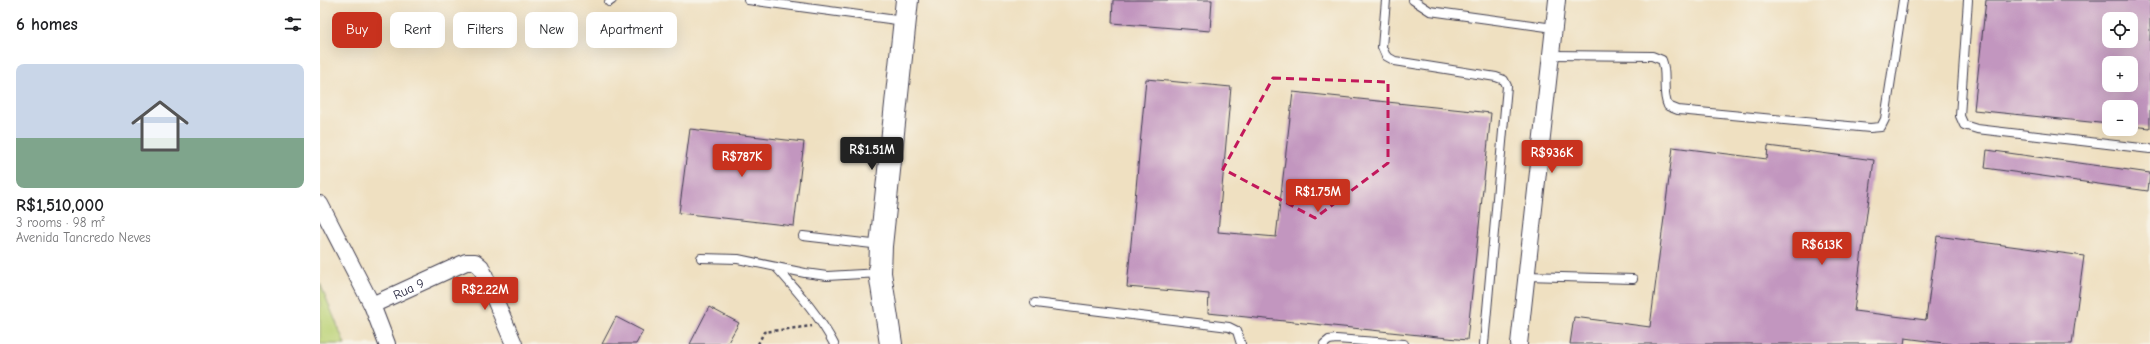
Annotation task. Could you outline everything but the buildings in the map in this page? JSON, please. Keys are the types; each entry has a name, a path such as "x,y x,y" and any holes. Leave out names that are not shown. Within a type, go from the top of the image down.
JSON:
{"main road":[{"path":"891,342 880,273 881,246 908,0"}],"street":[{"path":"1519,344 1557,0"},
{"path":"320,204 372,305 387,344"},
{"name":"Rua 9","path":"372,305 466,262 475,262 481,267 514,344"}],"lane":[{"path":"748,0 905,21"},
{"path":"1386,0 1382,47 1386,56 1395,61 1496,77 1504,80 1506,86 1484,344"},
{"path":"1413,0 1430,10 1554,28"},
{"path":"1551,55 1652,56 1662,60 1666,69 1663,96 1668,106 1678,110 1870,128 1881,127 1885,119 1903,0"},
{"path":"1968,0 1960,116 1964,125 1977,129 2150,149"},
{"path":"803,236 881,246"},
{"path":"701,258 738,259 827,276 880,273"},
{"path":"776,266 824,325 834,344"},
{"path":"1526,276 1633,279"},
{"path":"1035,303 1229,327 1237,331 1240,344"},
{"path":"1324,344 1329,340 1336,339 1404,344"}],"path":[{"path":"758,344 764,332 824,325"}],"highlighted area":[{"path":"1273,78 1388,82 1388,163 1315,218 1223,169"}],"green space":[{"path":"320,283 345,344 320,344"}]}
